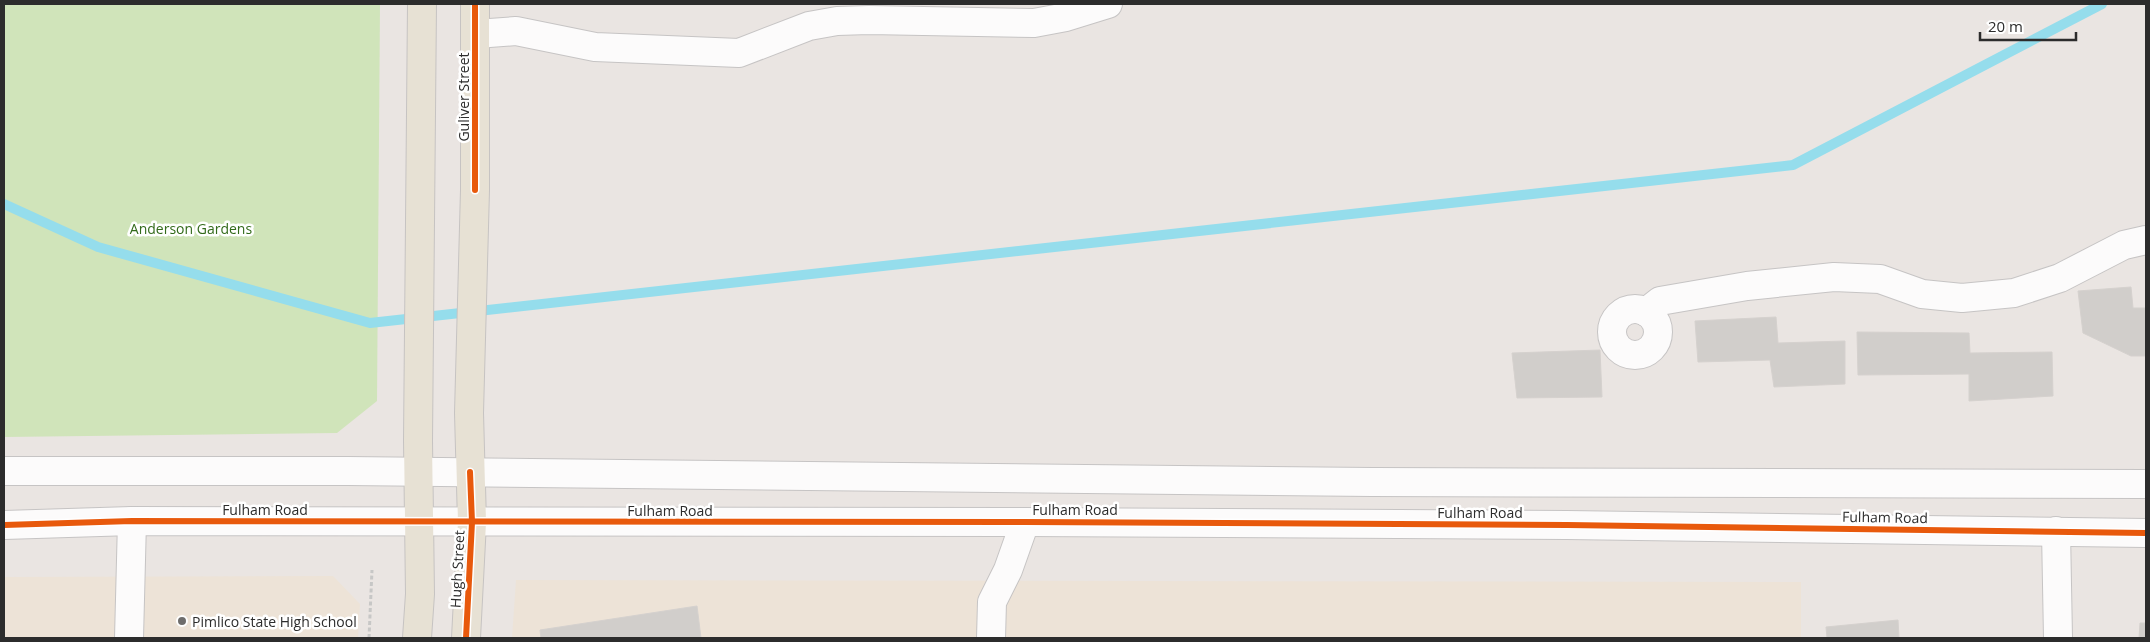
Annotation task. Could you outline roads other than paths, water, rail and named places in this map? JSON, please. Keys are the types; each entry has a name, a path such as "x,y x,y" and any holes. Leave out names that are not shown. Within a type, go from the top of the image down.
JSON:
{"main road":[{"path":"417,638 420,594 418,472 422,4"},
{"name":"Guliver Street","path":"470,472 469,413 475,190 475,4"},
{"name":"Hugh Street","path":"466,638 472,522 470,472"}],"street":[{"path":"476,34 516,31 596,48 739,53 809,26 837,21 1032,13 1066,17 1108,4"},
{"path":"1646,312 1660,301 1747,286 1834,278 1880,279 1922,294 1962,298 2014,293 2060,278 2124,245 2146,240"},
{"path":"4,471 470,472 1372,482 2146,484"},
{"path":"129,638 132,521"},
{"name":"Fulham Road","path":"4,525 132,521 1025,522 1567,525 2146,533"},
{"path":"991,638 992,602 1008,570 1025,522"},
{"path":"2056,531 2058,638"}],"waterway":[{"path":"4,204 98,247 370,323 1793,165 2102,4"}],"place":[{"name":"Pimlico State High School","path":"182,621"}],"park label":[{"name":"Anderson Gardens","path":"191,228"}]}
